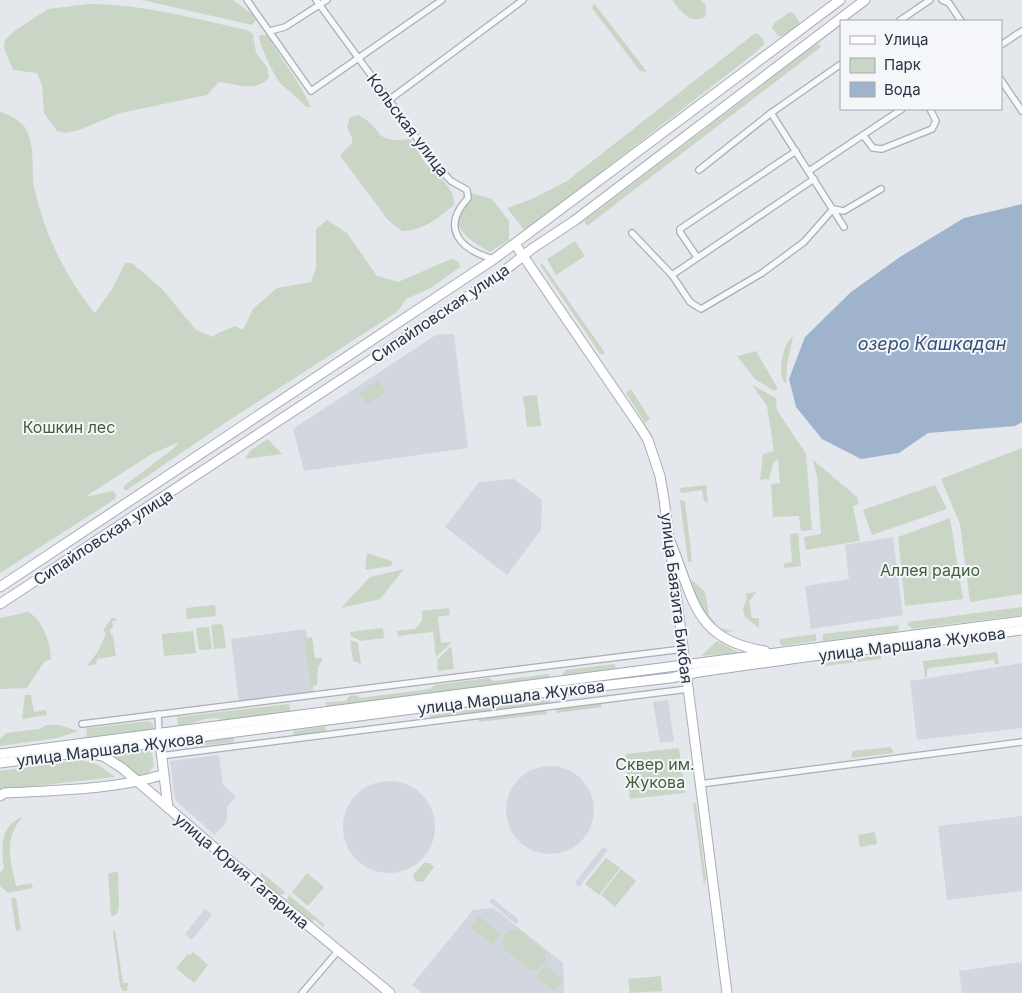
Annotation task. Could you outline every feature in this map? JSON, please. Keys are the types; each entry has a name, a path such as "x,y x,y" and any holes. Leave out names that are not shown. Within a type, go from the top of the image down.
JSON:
{"main road":[{"name":"Сипайловская улица","path":"0,587 494,259 774,52 840,0"},
{"name":"Сипайловская улица","path":"0,604 494,279 523,256 574,221 865,0"},
{"path":"774,52 780,55 781,63"},
{"name":"улица Баязита Бикбая","path":"515,244 648,440 660,476 727,993"},
{"path":"669,539 681,566 690,596 708,627 736,646 774,653"},
{"name":"улица Маршала Жукова","path":"0,763 685,664 1022,621"},
{"name":"улица Маршала Жукова","path":"0,754 158,739 686,675 805,657 1022,630"},
{"name":"улица Юрия Гагарина","path":"158,739 168,808 390,993"},
{"path":"80,752 111,760 168,808"},
{"path":"0,796 4,793 138,783 162,776"}],"street":[{"path":"247,0 311,91 442,0"},
{"path":"270,31 285,27 318,3 327,0"},
{"path":"389,100 523,0"},
{"path":"900,20 930,0"},
{"path":"942,0 949,3 960,20"},
{"name":"Кольская улица","path":"318,3 438,167 451,181 468,190 468,198 460,206 454,220 454,230 458,237 471,249 494,259"},
{"path":"1002,43 1022,31"},
{"path":"699,170 771,113 840,65"},
{"path":"1002,81 1022,111"},
{"path":"809,170 900,110"},
{"path":"863,135 873,148 882,149 932,129 936,121 930,110"},
{"path":"771,113 844,227"},
{"path":"697,257 680,232 680,229 796,151"},
{"path":"672,275 814,179"},
{"path":"833,209 844,211 881,189"},
{"path":"632,233 672,275 690,302 701,309 762,272 804,242 833,209"},
{"path":"82,724 683,650"},
{"path":"160,756 688,689"},
{"name":"улица Юрия Гагарина","path":"158,714 158,739"},
{"path":"700,784 1022,742"},
{"path":"302,993 338,951"}],"shaded area":[{"path":"454,334 468,448 304,471 293,429 436,335"},
{"path":"514,479 542,500 541,530 507,575 445,527 479,482"},
{"path":"893,537 903,615 811,629 805,586 849,579 845,545"},
{"path":"306,629 314,692 239,702 231,639"},
{"path":"1022,663 1022,728 917,740 910,681"},
{"path":"668,700 674,741 660,743 653,702"},
{"path":"219,755 223,785 236,796 227,807 227,821 215,835 175,800 170,761"},
{"path":"550,766 567,769 575,773 587,785 591,793 594,810 591,827 587,835 575,847 567,851 550,854 533,851 525,847 513,835 509,827 506,810 509,793 513,785 525,773 533,769"},
{"path":"389,781 407,784 422,794 432,809 435,827 432,845 422,860 407,870 389,873 371,870 356,860 346,845 343,827 346,809 356,794 371,784"},
{"path":"1022,816 1022,891 947,900 938,826"},
{"path":"603,847 608,850 579,887 575,883"},
{"path":"492,898 519,920 516,924 489,902"},
{"path":"494,908 563,963 564,993 422,993 412,985 473,910"},
{"path":"205,909 212,915 192,940 185,934"},
{"path":"1022,962 1022,993 962,993 959,971"}],"green space":[{"path":"142,0 233,0 252,14 256,20 252,25"},
{"path":"672,0 701,0 706,6 705,17 694,19 686,16"},
{"path":"594,3 647,72 640,71 592,8"},
{"path":"89,4 149,9 247,30 253,34 256,53 267,67 269,77 259,85 253,86 240,86 219,82 207,95 120,113 79,130 65,133 57,131 44,113 42,85 37,73 13,70 4,48 5,40 13,32 48,9"},
{"path":"790,12 794,13 800,24 782,36 778,36 772,28 774,23"},
{"path":"754,34 758,34 763,39 764,44 755,53 525,231 507,208 532,199 567,181"},
{"path":"259,35 267,35 311,107 306,107 279,82 264,53"},
{"path":"818,43 821,47 587,226 584,221"},
{"name":"Кошкин лес","path":"0,112 19,121 27,131 31,146 34,187 40,211 67,273 95,313 112,289 125,263 132,263 163,290 196,330 213,337 235,326 243,330 253,309 277,288 311,282 316,268 316,229 327,220 347,233 377,276 398,282 451,259 458,261 460,267 431,288 406,299 397,312 231,419 127,490 124,490 124,486 174,448 179,442 150,455 85,497 113,491 116,495 115,499 0,573"},
{"path":"358,115 384,137 398,140 410,139 425,163 448,187 454,205 430,223 417,229 402,231 388,220 341,157 341,154 352,143 347,127 350,117"},
{"path":"471,193 492,199 509,221 509,240 490,252 471,240 458,224 460,210 469,200"},
{"path":"575,241 585,256 556,275 547,259"},
{"path":"542,263 605,353 601,355 540,265"},
{"path":"793,336 787,364 786,384 781,374 782,359 786,345"},
{"path":"756,351 778,389 774,391 755,379 737,356"},
{"path":"378,380 386,392 367,405 359,393"},
{"path":"752,385 776,398 777,410 806,454 812,530 801,531 799,516 773,517 771,484 780,483 778,458 773,464 769,479 760,480 763,454 774,451 767,406"},
{"path":"631,389 650,419 645,423 626,393"},
{"path":"537,395 541,426 527,427 523,396"},
{"path":"268,439 282,454 245,459 251,450"},
{"path":"1022,448 1022,594 970,602 960,524 941,479"},
{"path":"813,460 857,497 859,504 853,506 860,541 806,550 804,537 821,534 817,477"},
{"path":"706,485 708,503 704,501 702,490 681,493 680,488"},
{"path":"935,485 947,509 872,535 863,510"},
{"path":"680,500 685,501 692,562 688,562"},
{"name":"Аллея радио","path":"950,518 963,599 905,606 898,537"},
{"path":"798,533 801,566 784,568 784,564 792,562 790,534"},
{"path":"367,553 393,562 391,566 365,570"},
{"path":"404,569 380,599 341,608 370,577"},
{"path":"691,579 705,592 709,615 719,628 734,631 720,633 697,603"},
{"path":"756,592 749,602 752,618 759,618 759,628 745,617 743,609 747,598 745,594"},
{"path":"215,605 216,616 187,619 186,608"},
{"path":"1022,607 1022,615 912,629 908,625 908,622"},
{"path":"449,608 450,615 438,617 441,643 452,642 436,657 433,632 398,636 397,631 415,629 422,621 422,611"},
{"path":"28,612 38,620 45,632 51,659 44,662 27,688 0,689 0,618"},
{"path":"112,618 115,618 117,621 112,621 113,628 110,629 111,635 113,635 116,656 97,659 96,664 87,666 99,650 106,633 103,630"},
{"path":"211,625 223,625 226,648 214,649"},
{"path":"899,625 899,629 895,632 823,641 823,634"},
{"path":"209,627 212,649 199,650 196,628"},
{"path":"383,628 384,638 361,641 351,636 350,632"},
{"path":"193,631 196,653 164,656 162,634"},
{"path":"816,634 816,641 782,646 779,641 780,639"},
{"path":"312,637 315,658 323,658 318,668 317,685 311,686 304,639"},
{"path":"350,640 358,643 361,664 353,661"},
{"path":"717,641 740,653 701,656"},
{"path":"451,646 454,669 438,671 437,660"},
{"path":"997,652 999,664 995,664 994,660 929,668 927,670 927,677 925,677 923,661"},
{"path":"881,655 881,659 824,666 824,663"},
{"path":"615,664 616,672 562,677 565,670"},
{"path":"549,674 550,680 333,707 326,705 326,702 346,701 349,696 356,695 360,698 430,689 434,685 489,678 494,681"},
{"path":"25,695 31,695 34,712 46,710 47,715 22,719"},
{"path":"550,700 550,704 430,719 430,715"},
{"path":"601,703 602,707 557,713 556,709"},
{"path":"289,704 291,712 224,720 212,718 178,726 177,717"},
{"path":"546,710 547,714 479,722 479,719"},
{"path":"149,721 153,724 154,730 86,738 87,728"},
{"path":"46,725 59,725 78,731 57,738 0,746 0,739 6,733 40,729"},
{"path":"325,726 326,731 294,736 293,731"},
{"path":"234,737 234,742 183,748 182,744"},
{"path":"891,747 894,753 851,758 853,751"},
{"path":"147,748 152,754 154,766 148,773 135,777 99,752"},
{"name":"Сквер им. Жукова","path":"679,748 685,793 630,799 625,754"},
{"path":"82,760 99,765 115,777 0,790 0,771"},
{"path":"693,802 696,804 706,878 704,885"},
{"path":"23,817 13,833 10,850 11,858 16,886 31,883 33,888 8,893 0,886 0,873 4,868 2,853 4,838 10,825 15,820"},
{"path":"875,832 877,844 860,847 858,835"},
{"path":"606,858 620,868 599,895 585,884"},
{"path":"424,863 430,863 434,867 423,882 415,881 413,875"},
{"path":"621,869 636,881 615,907 601,895"},
{"path":"118,872 119,908 116,915 111,916 108,873"},
{"path":"261,872 286,893 280,895 260,879"},
{"path":"307,873 324,887 308,906 292,892"},
{"path":"289,895 325,925 323,927 314,919 312,922 287,900"},
{"path":"11,898 16,898 21,930 16,931"},
{"path":"479,916 501,934 492,945 470,927"},
{"path":"518,929 544,950 546,960 538,970 529,969 503,948 502,939 509,930"},
{"path":"115,930 123,983 128,983 127,991 123,991 120,986 113,932"},
{"path":"193,952 208,965 194,983 176,968 188,954 190,955"},
{"path":"545,965 563,980 554,991 536,976"},
{"path":"661,976 662,991 630,993 628,979"}],"water":[{"name":"озеро Кашкадан","path":"1022,204 1022,422 1015,426 928,433 899,453 861,459 822,439 796,407 789,379 805,337 851,292 900,257 964,218"}]}
